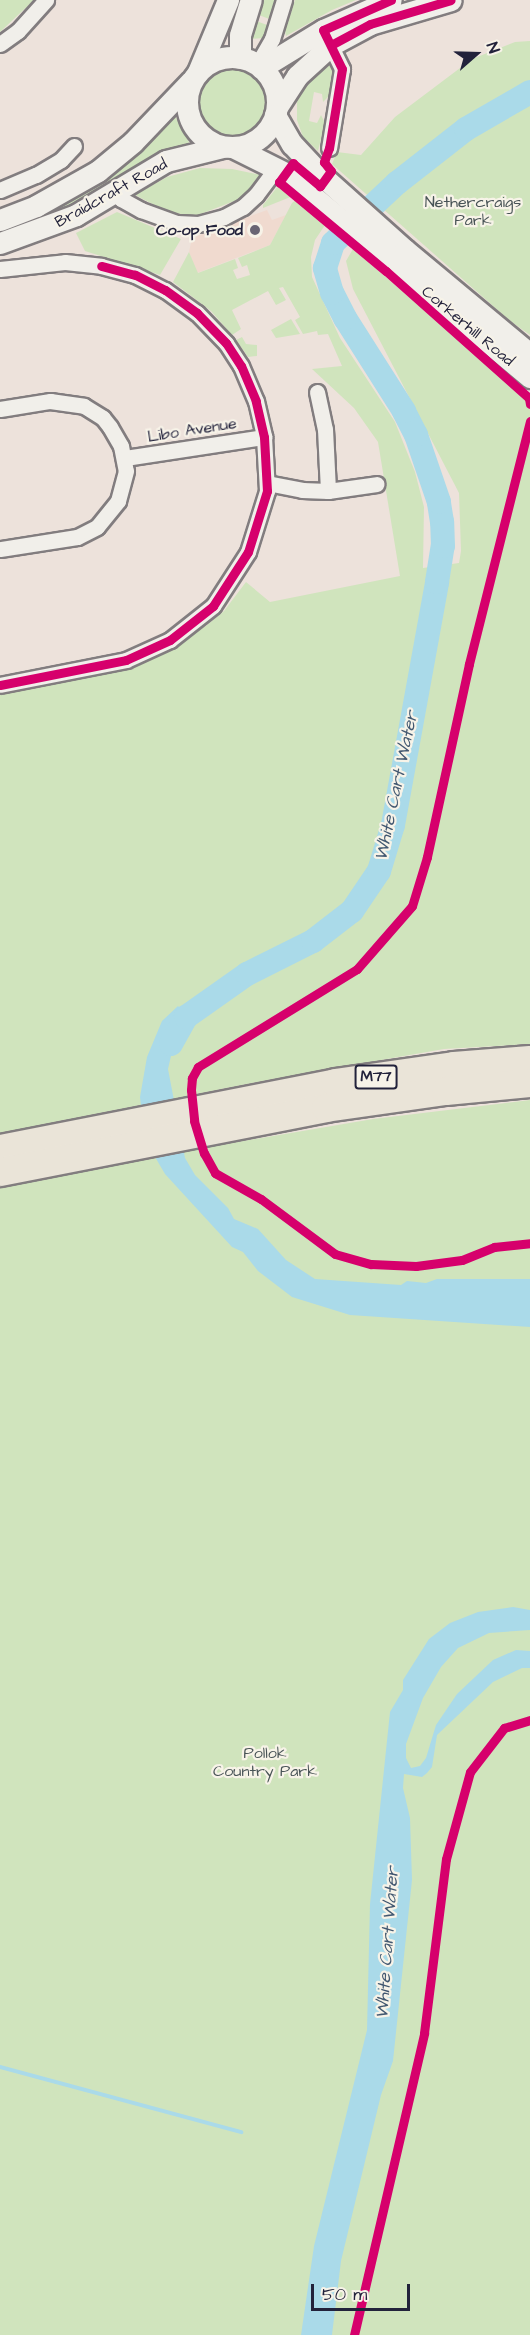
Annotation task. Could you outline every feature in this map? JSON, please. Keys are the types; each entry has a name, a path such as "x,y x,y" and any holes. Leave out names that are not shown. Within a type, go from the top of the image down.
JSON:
{"highway":[{"name":"M77","path":"0,1149 109,1138 225,1116 398,1073 530,1060"},
{"name":"M77","path":"225,1116 530,1083"},
{"name":"M77","path":"0,1172 109,1138"}],"street":[{"path":"0,44 18,31 46,0"},
{"name":"Braidcraft Road","path":"0,220 51,199 113,159 195,76 228,0"},
{"path":"250,0 240,35 253,63 272,81 276,111"},
{"path":"253,63 272,39 284,0"},
{"path":"390,0 327,38 297,76 268,129 259,138 228,147 204,138 192,124 187,108 195,76 220,58 253,63 327,38 370,24 451,0"},
{"path":"327,38 342,69 329,148"},
{"name":"Corkerhill Road","path":"276,111 292,144 326,179 353,217"},
{"path":"0,190 36,176 61,160 74,146"},
{"name":"Braidcraft Road","path":"0,243 62,222 166,161 228,147"},
{"name":"Corkerhill Road","path":"228,147 276,168 306,190 353,217 399,257 455,313 530,377"},
{"path":"115,191 121,199 141,210 177,223 198,224 224,217 243,207 256,195 276,168"},
{"path":"51,199 62,222"},
{"name":"Corkerhill Road","path":"399,257 530,354"},
{"path":"0,269 65,262 101,266 135,275 165,290 197,313 226,343 241,366 256,401 264,437 267,483 267,491 248,552 213,606 170,640 126,660 0,685"},
{"path":"317,392 325,429 328,491"},
{"path":"0,409 50,401 84,406 103,418 111,427 125,458 124,481 118,501 97,527 77,537 0,549"},
{"name":"Libo Avenue","path":"125,458 264,437"},
{"path":"267,483 302,490 328,491 377,484"}],"shaded area":[{"path":"267,210 272,220 286,215 270,245 197,273 189,252 192,238"}],"green space":[{"path":"0,0 34,0 0,32"},
{"path":"257,0 278,0 272,20 253,13"},
{"path":"295,0 356,0 332,10 286,36 285,31"},
{"path":"253,20 270,26 263,38 251,39"},
{"name":"Nethercraigs Park","path":"530,41 530,335 509,320 332,164 337,152 361,155 395,117 472,59 515,42"},
{"path":"329,61 334,69 331,94 323,102 322,94 314,92 309,121 317,123 321,115 325,123 318,151 303,137 297,120 297,102 309,77"},
{"path":"233,68 246,71 257,78 264,89 267,102 264,115 257,126 246,133 233,136 220,133 209,126 202,115 199,102 202,89 209,78 220,71"},
{"path":"173,112 189,142 188,145 153,157 66,209 59,207 58,204"},
{"path":"200,168 232,169 261,175 246,194 237,200 198,215 166,211 135,195 167,177"},
{"path":"278,186 293,196 263,208 263,205"},
{"path":"297,199 325,225 315,240 311,257 312,277 340,338 395,422 415,472 424,507 423,568 459,563 461,551 459,493 353,289 346,261 353,249 530,401 530,1044 444,1049 273,1079 0,1133 0,690 132,667 206,626 224,611 246,582 270,602 400,576 378,442 354,408 312,369 342,366 328,334 318,335 317,331 303,334 295,320 300,317 283,287 279,288 286,300 276,305 268,291 232,310 241,329 232,335 211,311 173,282 189,252 198,273 235,259 238,268 233,270 237,279 250,275 247,265 242,267 238,258 270,245 292,203"},
{"path":"117,212 181,239 160,275 85,251 76,233"},
{"path":"291,319 300,334 276,338 271,330"},
{"path":"242,337 246,344 257,345 257,356 248,357 236,340"},
{"name":"Pollok Country Park","path":"530,1100 530,2335 0,2335 0,1188 214,1146 373,1119"}],"water":[{"path":"178,1006 194,1023 171,1056 168,1069 185,1158 195,1175 228,1208 234,1219 258,1229 286,1260 315,1279 401,1285 407,1281 426,1283 437,1279 530,1279 530,1327 350,1315 292,1297 258,1271 243,1252 232,1247 165,1174 151,1150 140,1097 147,1057 162,1021"},
{"path":"513,1607 530,1610 530,1630 489,1633 458,1648 441,1667 423,1698 406,1744 406,1758 411,1768 420,1766 426,1758 436,1725 457,1694 493,1660 516,1650 530,1651 530,1668 522,1668 493,1682 437,1735 432,1767 427,1773 422,1777 404,1774 403,1788 410,1818 412,1880 393,2061 381,2095 341,2261 332,2335 301,2335 314,2246 367,2030 370,1904 390,1712 403,1690 403,1680 429,1639 450,1623 478,1612"}],"waterway":[{"name":"White Cart Water","path":"171,1044 186,1017 247,974 313,941 352,911 379,871 393,825 437,582 443,546 442,522 439,502 416,435 404,411 345,318 332,293 325,268 333,243 397,183 466,129 530,92"},
{"path":"0,2067 241,2132"}],"cycle path":[{"path":"391,0 323,30 342,69 329,148 324,162 331,171 320,186 293,163 279,182 386,271 529,398 530,404"},
{"path":"331,45 370,24 451,0"},
{"path":"0,685 126,660 170,640 213,606 248,552 267,491 264,437 256,401 241,366 226,343 197,313 165,290 135,275 101,266"},
{"path":"530,421 469,664 427,857 412,906 357,969 198,1067 192,1078 191,1090 194,1121 204,1153 215,1173 261,1199 335,1254 371,1264 416,1266 462,1260 494,1247 530,1243"},
{"path":"354,2335 424,2033 446,1859 470,1772 504,1728 530,1720"}],"place":[{"name":"Co-op Food","path":"255,230"}]}
